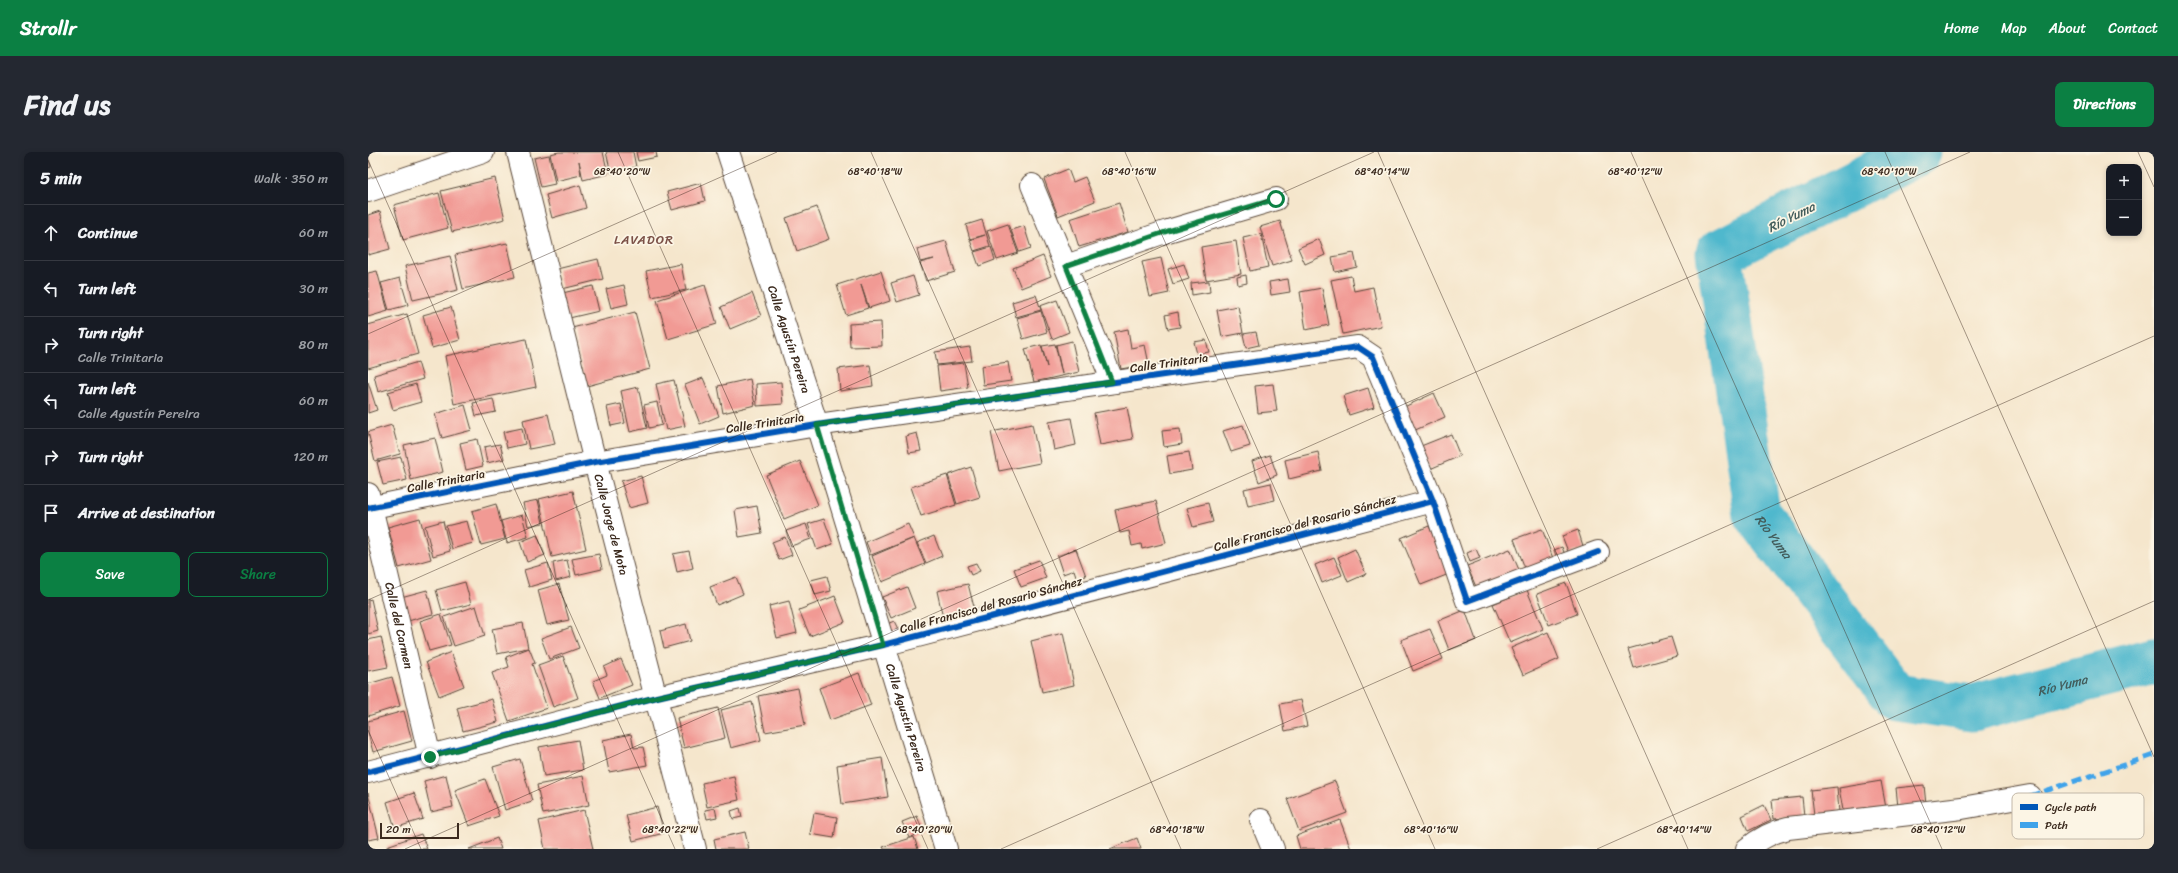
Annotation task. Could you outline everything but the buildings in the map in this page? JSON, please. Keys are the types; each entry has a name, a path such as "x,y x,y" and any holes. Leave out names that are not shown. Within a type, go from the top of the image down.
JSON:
{"street":[{"path":"368,192 483,152"},
{"name":"Calle Jorge de Mota","path":"518,152 595,462 657,697 695,849"},
{"name":"Calle Agustín Pereira","path":"728,152 817,425 946,849"},
{"path":"1032,185 1112,382"},
{"path":"1066,266 1168,231 1276,199"},
{"name":"Calle Trinitaria","path":"369,503 595,462 817,425 1358,347 1373,357 1433,501"},
{"path":"1433,501 1467,601 1598,552"},
{"name":"Calle Francisco del Rosario Sánchez","path":"368,772 657,697 883,645 1433,501"},
{"name":"Calle del Carmen","path":"369,503 430,757"},
{"path":"1747,849 1757,840 1774,832 1788,828 1962,808 2012,799"},
{"path":"1261,820 1273,849"}],"waterway":[{"name":"Río Yuma","path":"1918,152 1719,253 1757,514 1895,697 1972,708 2154,661"}],"marked path":[{"path":"2039,793 2154,755"}],"cycle path":[{"path":"368,508 595,462 817,425 1358,347 1373,357 1433,501 1467,601 1598,552"},
{"path":"368,772 657,697 883,645 1433,501"}],"district":[{"name":"LAVADOR","path":"644,239"}],"route":[{"path":"430,757 592,713 883,645 817,425 1112,382 1066,266 1168,231 1276,199"}]}
